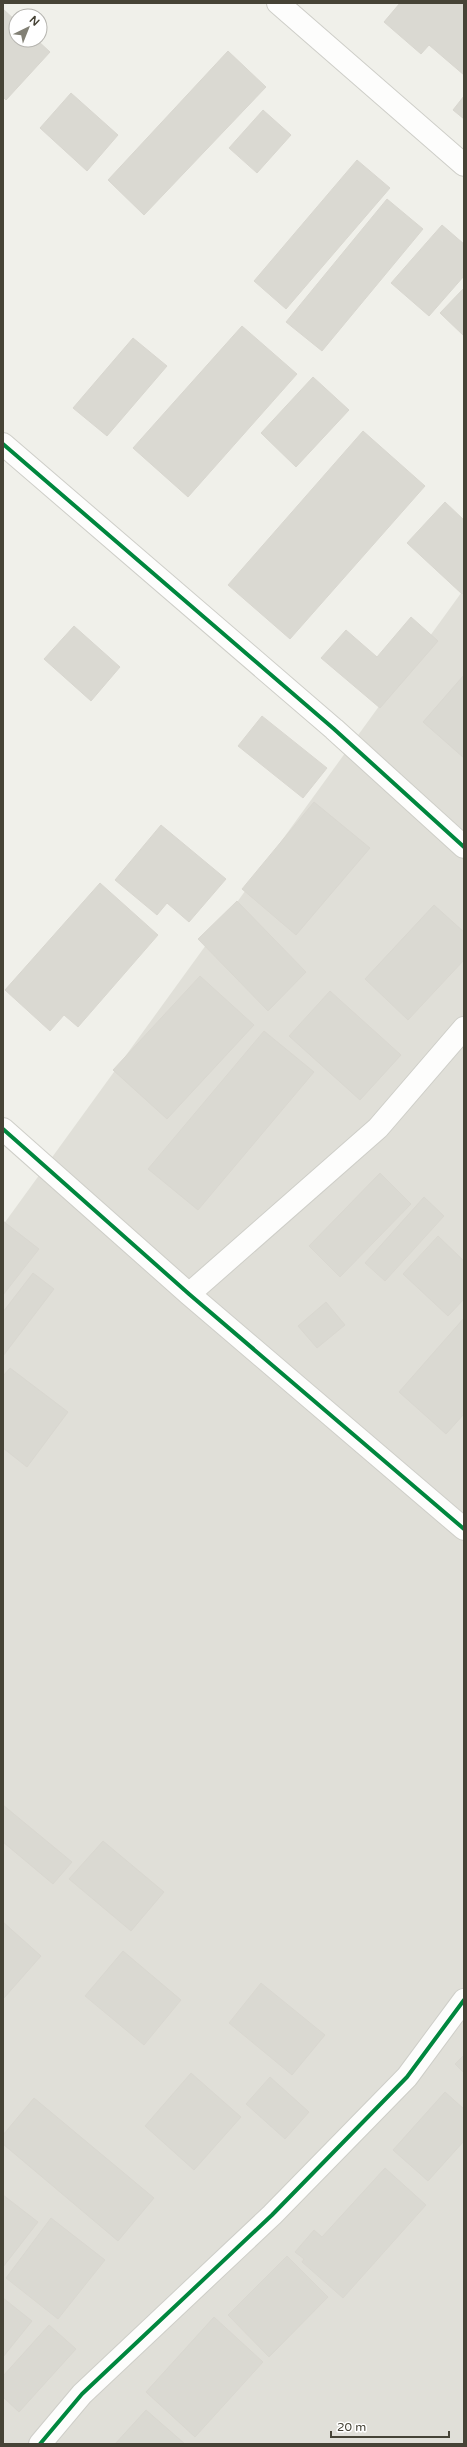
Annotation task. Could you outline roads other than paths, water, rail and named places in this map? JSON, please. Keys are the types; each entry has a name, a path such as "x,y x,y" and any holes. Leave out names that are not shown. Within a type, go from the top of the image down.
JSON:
{"street":[{"path":"278,3 464,164"},
{"path":"3,444 334,729 464,846"},
{"path":"189,1294 378,1128 464,1028"},
{"path":"3,1129 189,1294 464,1529"},
{"path":"40,2444 82,2394 272,2215 407,2077 464,2000"}]}
